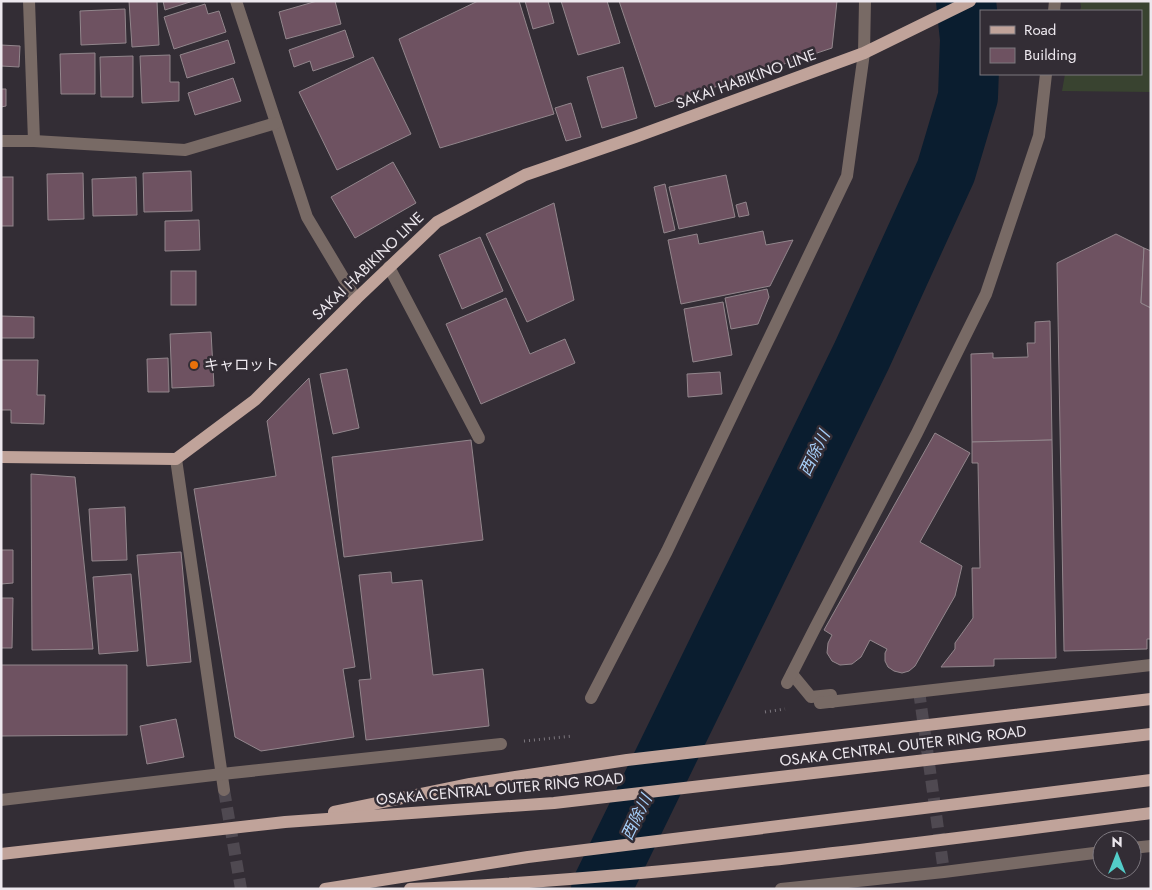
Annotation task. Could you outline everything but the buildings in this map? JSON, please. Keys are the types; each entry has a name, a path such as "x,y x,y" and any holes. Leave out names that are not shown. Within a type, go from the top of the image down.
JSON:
{"main road":[{"name":"SAKAI HABIKINO LINE","path":"176,460 255,400 356,299 437,222 525,175 864,53 970,1"},
{"path":"1,457 176,460"},
{"path":"285,822 470,784 627,760 1151,699"},
{"name":"OSAKA CENTRAL OUTER RING ROAD","path":"1,854 285,822 554,803 1151,734"},
{"path":"325,889 528,857 1151,780"},
{"path":"410,889 488,885 680,869 988,834 1151,813"}],"street":[{"path":"29,1 34,141"},
{"path":"236,1 307,217 356,299"},
{"path":"591,698 667,551 846,176 864,53 865,1"},
{"path":"1046,75 1039,136 986,294 917,433 790,678 811,697 831,695 826,703 1151,665"},
{"path":"1,141 34,141 185,150 276,123"},
{"path":"389,267 479,438"},
{"path":"176,460 224,790"},
{"path":"1,800 501,744"},
{"path":"781,889 944,872 1092,853"}],"path":[{"path":"501,744 572,736"}],"green space":[{"path":"1080,1 1151,1 1151,92 1062,91 1065,75 1142,75 1142,10 1080,10"}],"waterway":[{"name":"西除川","path":"601,889 862,355 946,171 968,97 970,39 966,1"}],"tunnel":[{"path":"919,691 944,872"},
{"path":"224,790 241,889"}],"place":[{"name":"キャロット","path":"194,365"}]}
